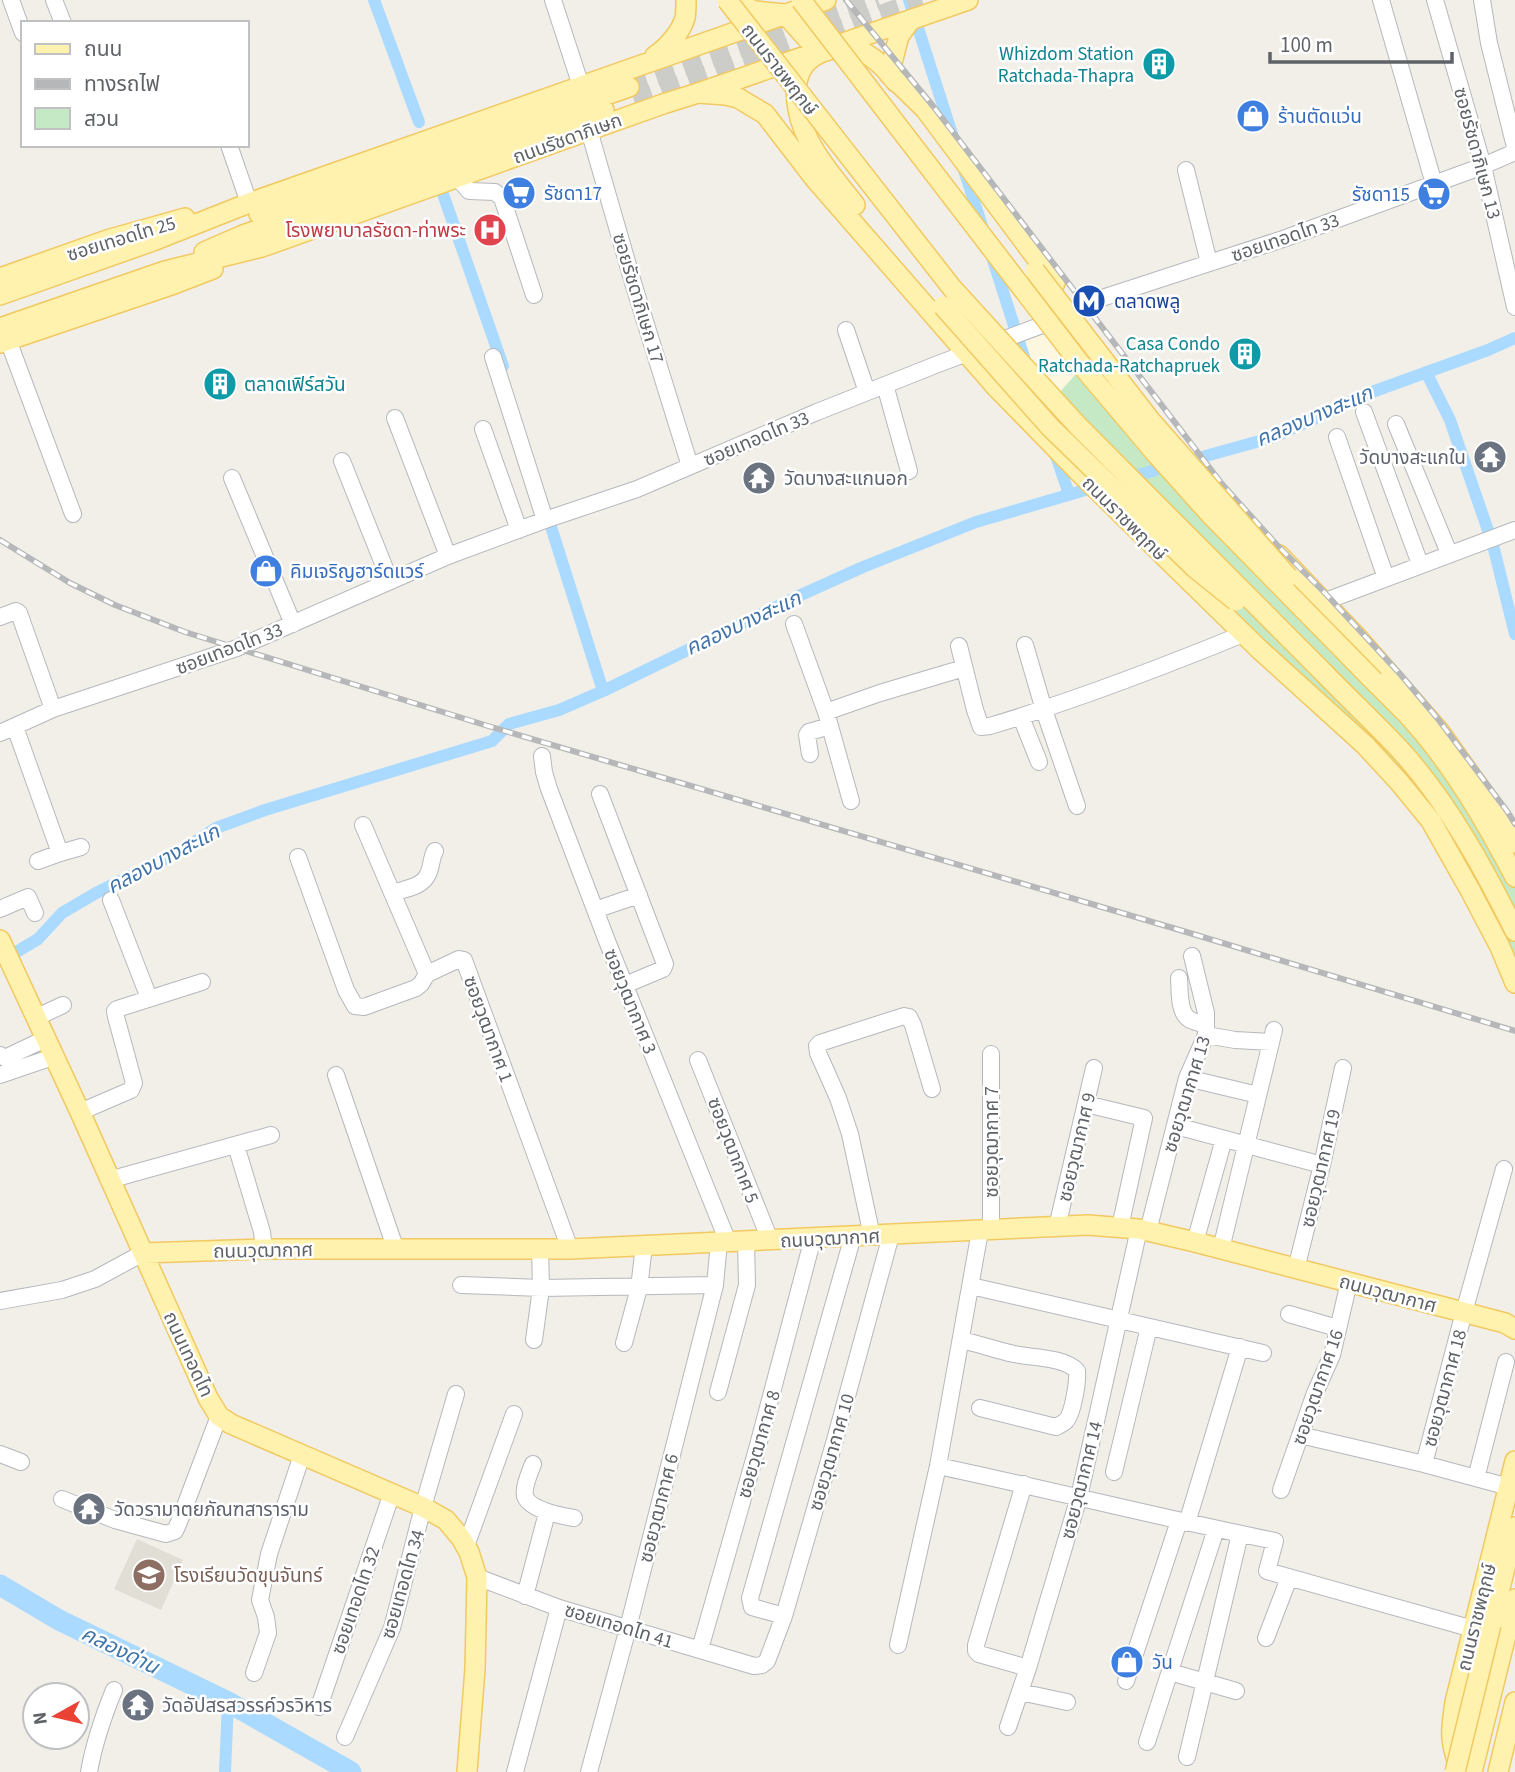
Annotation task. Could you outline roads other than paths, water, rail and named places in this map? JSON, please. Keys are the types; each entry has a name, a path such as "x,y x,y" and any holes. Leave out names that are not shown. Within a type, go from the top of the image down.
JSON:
{"main road":[{"path":"636,67 661,52 674,38 685,19 686,0"},
{"name":"ถนนราชพฤกษ์","path":"728,0 755,11 788,7 819,52"},
{"name":"ถนนราชพฤกษ์","path":"728,0 952,288 1078,426 1404,754 1451,815 1490,880 1515,931"},
{"path":"801,0 1120,412 1210,514 1408,716 1437,751 1475,805 1515,877"},
{"name":"ถนนรัชดาภิเษก","path":"0,295 153,241 247,204 636,67 788,7 826,0"},
{"name":"ถนนรัชดาภิเษก","path":"165,271 262,247 663,104 968,0"},
{"path":"889,74 899,36 909,22"},
{"path":"855,205 813,148 798,109 797,85 800,71 806,62 819,52 843,47 864,52 925,109 1137,391 1233,507 1357,638 1439,731 1509,820 1515,843"},
{"path":"889,74 1150,420 1324,618 1374,681"},
{"name":"ถนนรัชดาภิเษก","path":"3,337 165,271 243,235 631,93 237,221 188,235 153,241"},
{"name":"ถนนราชพฤกษ์","path":"698,93 726,94 765,114 815,179 1006,397 1243,634 1365,746 1400,782 1431,821 1484,916 1515,983"},
{"path":"765,114 855,205 1050,427 1195,568 1324,673"},
{"name":"ซอยเทอดไท 25","path":"0,278 159,224 247,204"},
{"path":"3,337 174,285 262,247"},
{"name":"ถนนเทอดไท","path":"5,952 208,1398 219,1416 231,1424 423,1507 446,1520 466,1546 477,1577 475,1669 467,1772"},
{"name":"ถนนวุฒากาศ","path":"143,1253 264,1249 570,1249 1088,1225 1136,1229 1195,1242 1512,1325"},
{"name":"ถนนราชพฤกษ์","path":"1464,1772 1459,1767 1450,1733 1455,1702 1482,1627 1515,1461"},
{"path":"1455,1772 1482,1627 1515,1527"},
{"name":"ถนนราชพฤกษ์","path":"1472,1772 1515,1600"},
{"path":"1498,1772 1515,1702"}],"street":[{"path":"11,0 21,28"},
{"path":"54,0 62,21"},
{"path":"553,0 581,86"},
{"path":"1381,0 1434,184"},
{"name":"ซอยรัชดาภิเษก 13","path":"1435,0 1483,166 1515,307"},
{"path":"1482,0 1489,43 1515,150"},
{"name":"ซอยรัชดาภิเษก 17","path":"589,130 690,466"},
{"path":"230,147 247,204"},
{"name":"ซอยเทอดไท 33","path":"7,730 54,709 237,648 448,556 637,489 884,385 1077,312 1099,299 1283,239 1483,166 1515,150"},
{"path":"1186,170 1209,263"},
{"path":"457,177 469,191 495,192 502,198 534,295"},
{"path":"846,330 867,392"},
{"path":"3,337 73,514"},
{"path":"493,357 548,519"},
{"path":"884,385 909,471"},
{"path":"1364,412 1420,564"},
{"path":"396,418 448,556"},
{"path":"1396,424 1449,553"},
{"path":"483,429 519,530"},
{"path":"1337,437 1386,578"},
{"path":"342,461 390,581"},
{"path":"232,478 293,624"},
{"path":"1323,602 1515,530"},
{"path":"0,617 11,612 19,613 54,709"},
{"path":"794,624 828,719 851,801"},
{"path":"959,646 981,727 1044,710 1109,687 1243,634"},
{"path":"1025,645 1077,806"},
{"path":"810,754 807,735 828,719 880,693 964,668"},
{"path":"1021,717 1039,762"},
{"path":"7,730 60,853"},
{"name":"ซอยวุฒากาศ 3","path":"542,757 545,779 595,910 731,1242"},
{"path":"600,794 665,967 625,985"},
{"path":"298,857 346,990 355,1006 365,1007 416,988 427,974 363,825"},
{"path":"38,861 81,847"},
{"path":"392,893 426,879 435,851"},
{"path":"595,910 639,895"},
{"path":"0,909 28,897 35,913"},
{"path":"111,900 149,999"},
{"name":"ซอยวุฒากาศ 13","path":"1136,1229 1175,1126 1186,1079 1206,1030 1206,1013 1192,956"},
{"name":"ซอยวุฒากาศ 1","path":"427,974 459,959 464,960 570,1249"},
{"path":"1179,978 1180,997 1186,1017 1206,1030 1235,1040 1273,1036 1221,1249"},
{"path":"80,1112 131,1090 134,1083 115,1011 202,982"},
{"path":"36,1018 63,1005"},
{"path":"784,1616 752,1606 750,1598 872,1236 850,1134 817,1046 904,1016 909,1017 932,1089"},
{"path":"0,1055 5,1058 49,1048"},
{"path":"0,1074 49,1048"},
{"name":"ซอยวุฒากาศ 7","path":"898,1644 938,1466 971,1286 985,1231 991,1054"},
{"name":"ซอยวุฒากาศ 5","path":"698,1060 770,1240"},
{"name":"ซอยวุฒากาศ 9","path":"1057,1227 1094,1068"},
{"name":"ซอยวุฒากาศ 19","path":"1296,1269 1343,1068"},
{"path":"337,1075 396,1250"},
{"path":"1186,1079 1258,1095"},
{"path":"1086,1104 1144,1118 1136,1229"},
{"path":"1175,1126 1322,1165"},
{"path":"109,1180 271,1135"},
{"path":"1195,1242 1224,1139"},
{"path":"238,1152 262,1233 264,1249"},
{"name":"ซอยวุฒากาศ 18","path":"1424,1464 1504,1169"},
{"name":"ซอยวุฒากาศ 14","path":"1008,1727 1079,1497 1136,1229"},
{"name":"ซอยวุฒากาศ 10","path":"762,1665 784,1616 835,1440 872,1236"},
{"name":"ซอยวุฒากาศ 8","path":"700,1649 813,1238"},
{"path":"718,1392 747,1285 731,1242"},
{"name":"ซอยวุฒากาศ 6","path":"589,1772 715,1285 731,1242"},
{"path":"624,1343 639,1288 644,1246"},
{"path":"534,1340 541,1288 540,1249"},
{"path":"0,1301 62,1290 95,1279 143,1253"},
{"name":"ซอยวุฒากาศ 16","path":"1282,1490 1315,1393 1332,1355 1349,1282"},
{"path":"461,1285 639,1288 715,1285"},
{"path":"971,1286 1263,1353"},
{"path":"1289,1314 1337,1328"},
{"path":"1114,1472 1149,1327"},
{"path":"961,1340 1014,1354 1058,1361 1069,1364 1077,1371 1078,1378 1070,1413 1067,1420 1056,1427 980,1408"},
{"path":"1126,1681 1183,1522 1240,1347"},
{"path":"1476,1478 1506,1362"},
{"name":"ซอยเทอดไท 34","path":"345,1737 392,1628 456,1394"},
{"path":"466,1546 514,1414"},
{"path":"62,1499 115,1520 170,1534 179,1522 219,1416"},
{"path":"1300,1435 1508,1487"},
{"path":"0,1454 21,1462"},
{"path":"254,1673 268,1633 260,1600 269,1554 302,1455"},
{"path":"533,1464 525,1495 528,1501 547,1513 574,1518"},
{"path":"938,1466 1275,1541 1267,1571 1482,1627"},
{"path":"1024,1485 976,1651 1028,1668"},
{"name":"ซอยเทอดไท 32","path":"319,1707 392,1493"},
{"path":"526,1596 547,1513"},
{"path":"1147,1742 1216,1529"},
{"path":"1187,1757 1240,1534"},
{"name":"ซอยเทอดไท 41","path":"477,1577 559,1608 754,1666 762,1665"},
{"path":"1266,1638 1289,1578"},
{"path":"515,1772 559,1608"},
{"path":"1170,1672 1236,1691"},
{"path":"89,1772 100,1724 114,1690"},
{"path":"1020,1692 1067,1702"}],"waterway":[{"path":"374,0 419,122"},
{"path":"909,0 954,140"},
{"path":"963,167 983,229"},
{"path":"443,194 503,366"},
{"path":"992,257 1042,413"},
{"name":"คลองบางสะแก","path":"1127,478 1274,437 1372,392 1515,338"},
{"path":"1426,372 1450,420 1493,545 1515,634"},
{"path":"1054,450 1069,494"},
{"name":"คลองบางสะแก","path":"3,960 38,939 62,913 181,851 216,828 265,810 492,741 509,724 559,710 603,691 863,567 976,522 1099,486"},
{"path":"546,511 603,691"},
{"name":"คลองด่าน","path":"0,1585 59,1620 228,1702 351,1772"},
{"path":"225,1772 228,1702"}],"tunnel":[{"path":"629,87 878,0"},
{"path":"634,100 922,0"}],"railway":[{"path":"846,0 933,106 1222,484 1401,675 1438,719 1515,824"},
{"path":"0,540 70,583 115,605 185,632 488,726 1515,1031"}],"place":[{"name":"Whizdom Station Ratchada-Thapra","path":"1159,64"},
{"name":"ร้านตัดแว่น","path":"1253,116"},
{"name":"รัชดา17","path":"519,193"},
{"name":"รัชดา15","path":"1434,194"},
{"name":"โรงพยาบาลรัชดา-ท่าพระ","path":"490,230"},
{"name":"ตลาดพลู","path":"1089,301"},
{"name":"Casa Condo Ratchada-Ratchapruek","path":"1245,354"},
{"name":"ตลาดเฟิร์สวัน","path":"220,384"},
{"name":"วัดบางสะแกใน","path":"1490,457"},
{"name":"วัดบางสะแกนอก","path":"759,478"},
{"name":"คิมเจริญฮาร์ดแวร์","path":"266,571"},
{"name":"วัดวรามาตยภัณฑสาราราม","path":"89,1509"},
{"name":"โรงเรียนวัดขุนจันทร์","path":"149,1575"},
{"name":"วัน","path":"1127,1662"},
{"name":"วัดอัปสรสวรรค์วรวิหาร","path":"138,1705"}]}
